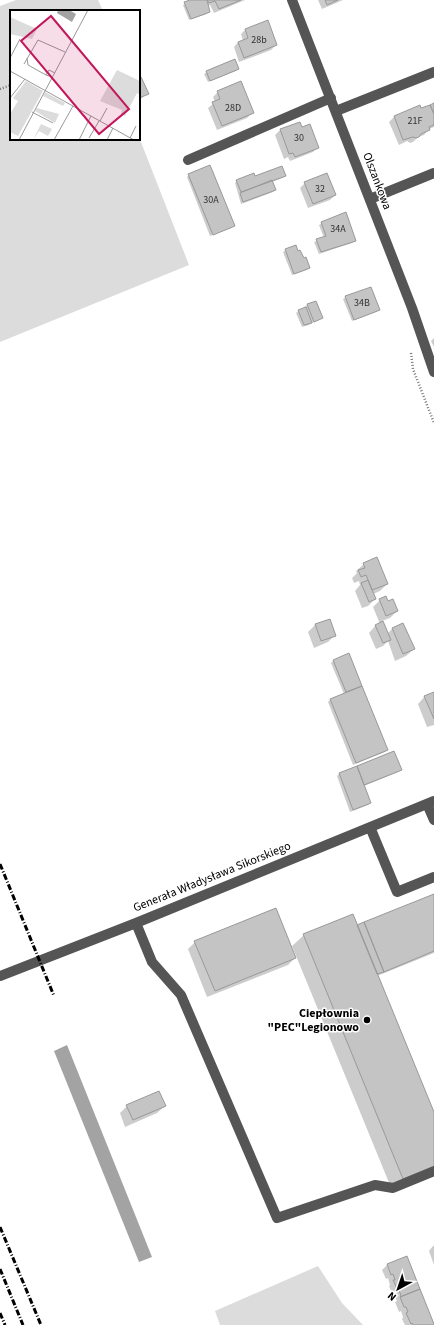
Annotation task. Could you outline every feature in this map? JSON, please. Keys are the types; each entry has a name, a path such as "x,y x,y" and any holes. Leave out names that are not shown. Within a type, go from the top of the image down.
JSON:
{"street":[{"name":"Olszankowa","path":"292,0 412,308 434,372"},
{"path":"336,111 434,72"},
{"path":"188,160 331,98"},
{"path":"370,199 434,173"},
{"path":"431,802 434,820"},
{"name":"Generała Władysława Sikorskiego","path":"0,976 136,923 431,802"},
{"path":"370,827 397,892 434,877"},
{"path":"136,923 152,962 181,995 276,1218 375,1185 392,1188 434,1171"}],"path":[{"path":"0,89 10,85"},
{"path":"414,369 434,423"}],"shaded area":[{"path":"16,0 98,0 103,10 10,10 10,140 140,140 189,265 0,342 0,6"},
{"path":"67,1045 152,1257 139,1262 54,1051"},
{"path":"318,1266 342,1303 363,1325 220,1325 215,1311"}],"building":[{"path":"190,0 207,0 210,12 191,19 184,2"},
{"path":"207,0 241,0 219,9 215,1 209,3"},
{"path":"325,0 338,0 327,5"},
{"path":"268,20 277,45 244,58 238,42 248,38 245,29"},
{"path":"235,59 239,69 210,81 206,71"},
{"path":"140,78 149,94 140,98"},
{"path":"241,81 254,113 222,126 212,102 220,99 217,91"},
{"path":"434,103 434,114 430,105"},
{"path":"420,105 421,108 430,105 434,114 434,125 429,127 430,130 421,134 419,137 403,140 394,116"},
{"path":"300,122 302,127 310,124 319,148 295,157 293,153 289,154 280,129"},
{"path":"210,165 235,226 213,235 188,174"},
{"path":"282,166 286,176 241,192 236,180 254,173 255,176"},
{"path":"327,173 336,195 313,204 304,182"},
{"path":"272,180 276,190 243,202 240,193"},
{"path":"346,212 356,241 321,252 316,239 326,236 321,222"},
{"path":"296,245 298,251 300,250 304,258 306,257 310,268 294,274 285,249"},
{"path":"371,287 380,310 354,320 345,296"},
{"path":"316,301 323,318 314,322 307,304"},
{"path":"306,307 312,323 304,325 298,310"},
{"path":"377,557 388,584 372,590 366,575 361,577 358,570 365,568 363,563"},
{"path":"368,580 376,599 369,602 361,583"},
{"path":"386,596 388,601 393,599 398,611 386,616 379,599"},
{"path":"330,619 336,636 321,641 315,624"},
{"path":"383,621 391,640 383,643 375,625"},
{"path":"403,623 415,649 403,654 392,628"},
{"path":"349,653 362,686 346,692 333,660"},
{"path":"362,686 388,750 356,763 330,699"},
{"path":"434,692 434,719 424,696"},
{"path":"394,751 402,770 364,785 357,766"},
{"path":"357,766 371,803 353,810 339,773"},
{"path":"434,894 434,951 384,972 364,922"},
{"path":"276,908 296,958 215,991 194,941"},
{"name":"Ciepłownia \"PEC\"Legionowo","path":"353,914 434,1112 434,1167 403,1179 303,934"},
{"path":"364,922 384,972 377,974 357,925"},
{"path":"159,1091 166,1106 133,1120 126,1105"},
{"path":"407,1256 420,1289 400,1297 399,1290 398,1291 393,1280 395,1280 393,1274 391,1275 387,1264"},
{"path":"420,1289 434,1325 413,1325 412,1323 411,1324 406,1313 408,1312 400,1297"}],"railway":[{"path":"0,864 54,996"},
{"path":"0,1227 41,1325"},
{"path":"0,1269 23,1325"},
{"path":"0,1313 5,1325"}],"place":[{"name":"Ciepłownia \"PEC\"Legionowo","path":"367,1020"}]}
